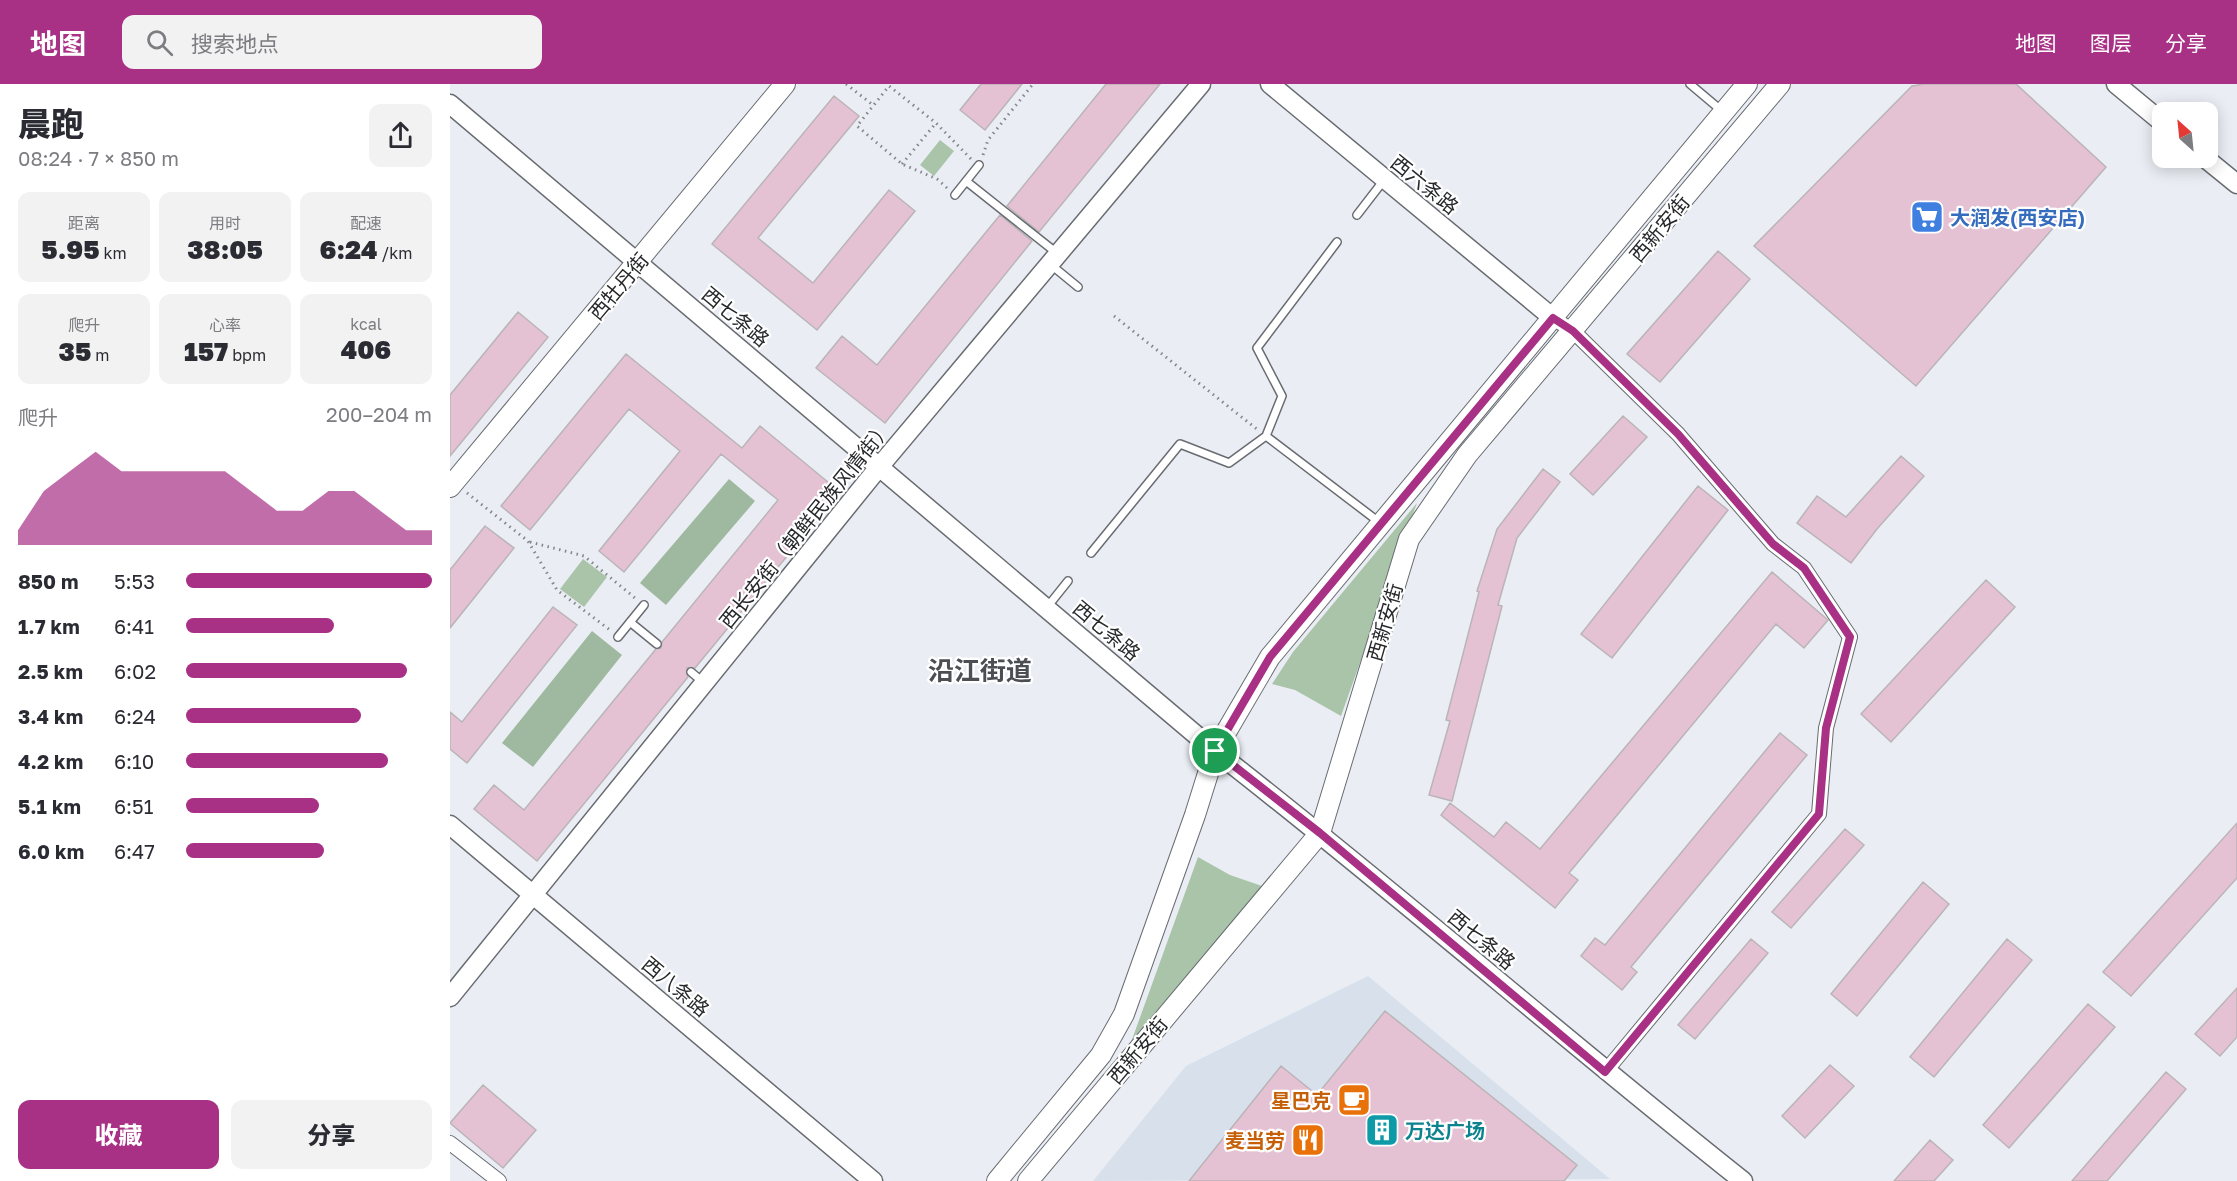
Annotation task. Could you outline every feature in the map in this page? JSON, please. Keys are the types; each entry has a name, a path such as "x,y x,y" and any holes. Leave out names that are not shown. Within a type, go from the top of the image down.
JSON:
{"main road":[{"name":"西牡丹街","path":"452,485 785,84"},
{"name":"西新安街","path":"997,1181 1101,1055 1124,1014 1195,815 1215,751 1270,657 1747,84"},
{"name":"西新安街","path":"1028,1181 1294,868 1320,833 1409,540 1467,455 1780,84"}],"street":[{"name":"西长安街（朝鲜民族风情街）","path":"450,998 533,895 698,677 879,467 1201,84"},
{"name":"西六条路","path":"1270,84 1553,318"},
{"path":"2116,84 2152,114"},
{"name":"西七条路","path":"450,104 1215,751 1320,833 1605,1072 1743,1181"},
{"path":"2217,168 2237,184"},
{"path":"1553,318 1573,331 1678,434 1773,544 1804,568 1850,637 1826,728 1819,814 1605,1072"},
{"name":"西八条路","path":"450,825 873,1181"},
{"path":"450,1143 499,1181"}],"lane":[{"path":"1690,84 1724,112"},
{"path":"955,195 979,165"},
{"path":"1357,215 1384,180"},
{"path":"966,181 1054,259 1078,287"},
{"path":"1091,553 1180,444 1229,463 1266,436 1282,396 1257,348 1337,242"},
{"path":"1266,436 1382,524"},
{"path":"1046,608 1068,581"},
{"path":"618,637 644,605"},
{"path":"630,621 657,644"}],"path":[{"path":"846,84 874,106"},
{"path":"979,165 988,140 1033,84"},
{"path":"937,179 902,164 857,126 889,86 936,123 960,150"},
{"path":"902,164 936,123"},
{"path":"1114,316 1266,436"},
{"path":"452,485 528,541 584,556 644,605"},
{"path":"528,541 557,590 618,637"}],"shaded area":[{"path":"1368,976 1610,1179 1093,1181 1186,1066"}],"green space":[{"path":"940,140 954,151 934,176 920,165"},
{"path":"729,479 755,501 666,605 640,583"},
{"path":"1417,503 1341,716 1295,690 1272,684 1293,652"},
{"path":"583,559 607,577 584,607 560,589"},
{"path":"592,631 622,655 533,767 502,743"},
{"path":"1198,857 1230,875 1262,886 1130,1045"}],"building":[{"path":"981,84 1022,84 985,130 960,110"},
{"path":"1106,84 1160,84 1039,232 1007,206"},
{"path":"2016,84 2106,167 1916,386 1754,246 1912,86"},
{"path":"834,96 859,116 758,238 813,283 889,190 915,211 817,330 712,244"},
{"path":"1000,215 1032,241 885,423 816,368 842,336 877,365"},
{"path":"1718,251 1750,279 1660,382 1627,354"},
{"path":"518,312 548,337 450,456 450,395"},
{"path":"626,354 742,448 760,426 840,492 695,668 687,668 688,677 537,861 474,809 494,785 524,810 656,649 661,648 662,642 778,500 721,454 624,572 599,551 680,451 629,409 530,530 501,506"},
{"path":"1623,416 1647,437 1593,495 1570,474"},
{"path":"1901,456 1924,476 1877,529 1851,563 1797,523 1817,496 1846,517"},
{"path":"1543,469 1560,482 1517,538 1498,605 1502,606 1452,801 1429,795 1450,721 1446,720 1479,592 1477,591 1497,529"},
{"path":"1698,486 1728,510 1612,658 1581,634"},
{"path":"485,526 514,548 450,628 450,570"},
{"path":"1772,572 1828,620 1804,648 1776,624 1569,873 1578,880 1555,908 1441,815 1450,803 1494,837 1506,822 1540,849"},
{"path":"1986,580 2015,607 1891,742 1861,714"},
{"path":"553,607 577,625 467,763 450,749 450,712 462,722"},
{"path":"1780,733 1807,755 1631,967 1637,972 1622,990 1581,956 1595,938 1605,945"},
{"path":"2237,823 2237,878 2131,996 2103,972"},
{"path":"1845,829 1864,845 1791,928 1772,912"},
{"path":"1923,882 1949,904 1857,1016 1831,994"},
{"path":"1751,939 1768,953 1695,1039 1678,1025"},
{"path":"2007,939 2032,960 1934,1077 1910,1057"},
{"path":"2237,988 2237,1037 2220,1056 2195,1034"},
{"path":"2088,1004 2115,1027 2009,1148 1983,1125"},
{"name":"万达广场","path":"1385,1011 1577,1165 1564,1181 1189,1181 1281,1066 1317,1095"},
{"path":"1830,1065 1854,1086 1805,1138 1782,1116"},
{"path":"2166,1072 2186,1089 2107,1181 2072,1181"},
{"path":"483,1085 536,1130 503,1168 450,1123"},
{"path":"1930,1140 1953,1160 1934,1181 1894,1181"}],"place":[{"name":"大润发(西安店)","path":"1927,217"},
{"name":"星巴克","path":"1354,1100"},
{"name":"万达广场","path":"1382,1130"},
{"name":"麦当劳","path":"1308,1140"}],"district":[{"name":"沿江街道","path":"980,670"}],"route":[{"path":"1553,318 1573,331 1678,434 1773,544 1804,568 1850,637 1826,728 1819,814 1605,1072 1320,833 1215,751 1270,657 1553,318"}]}
